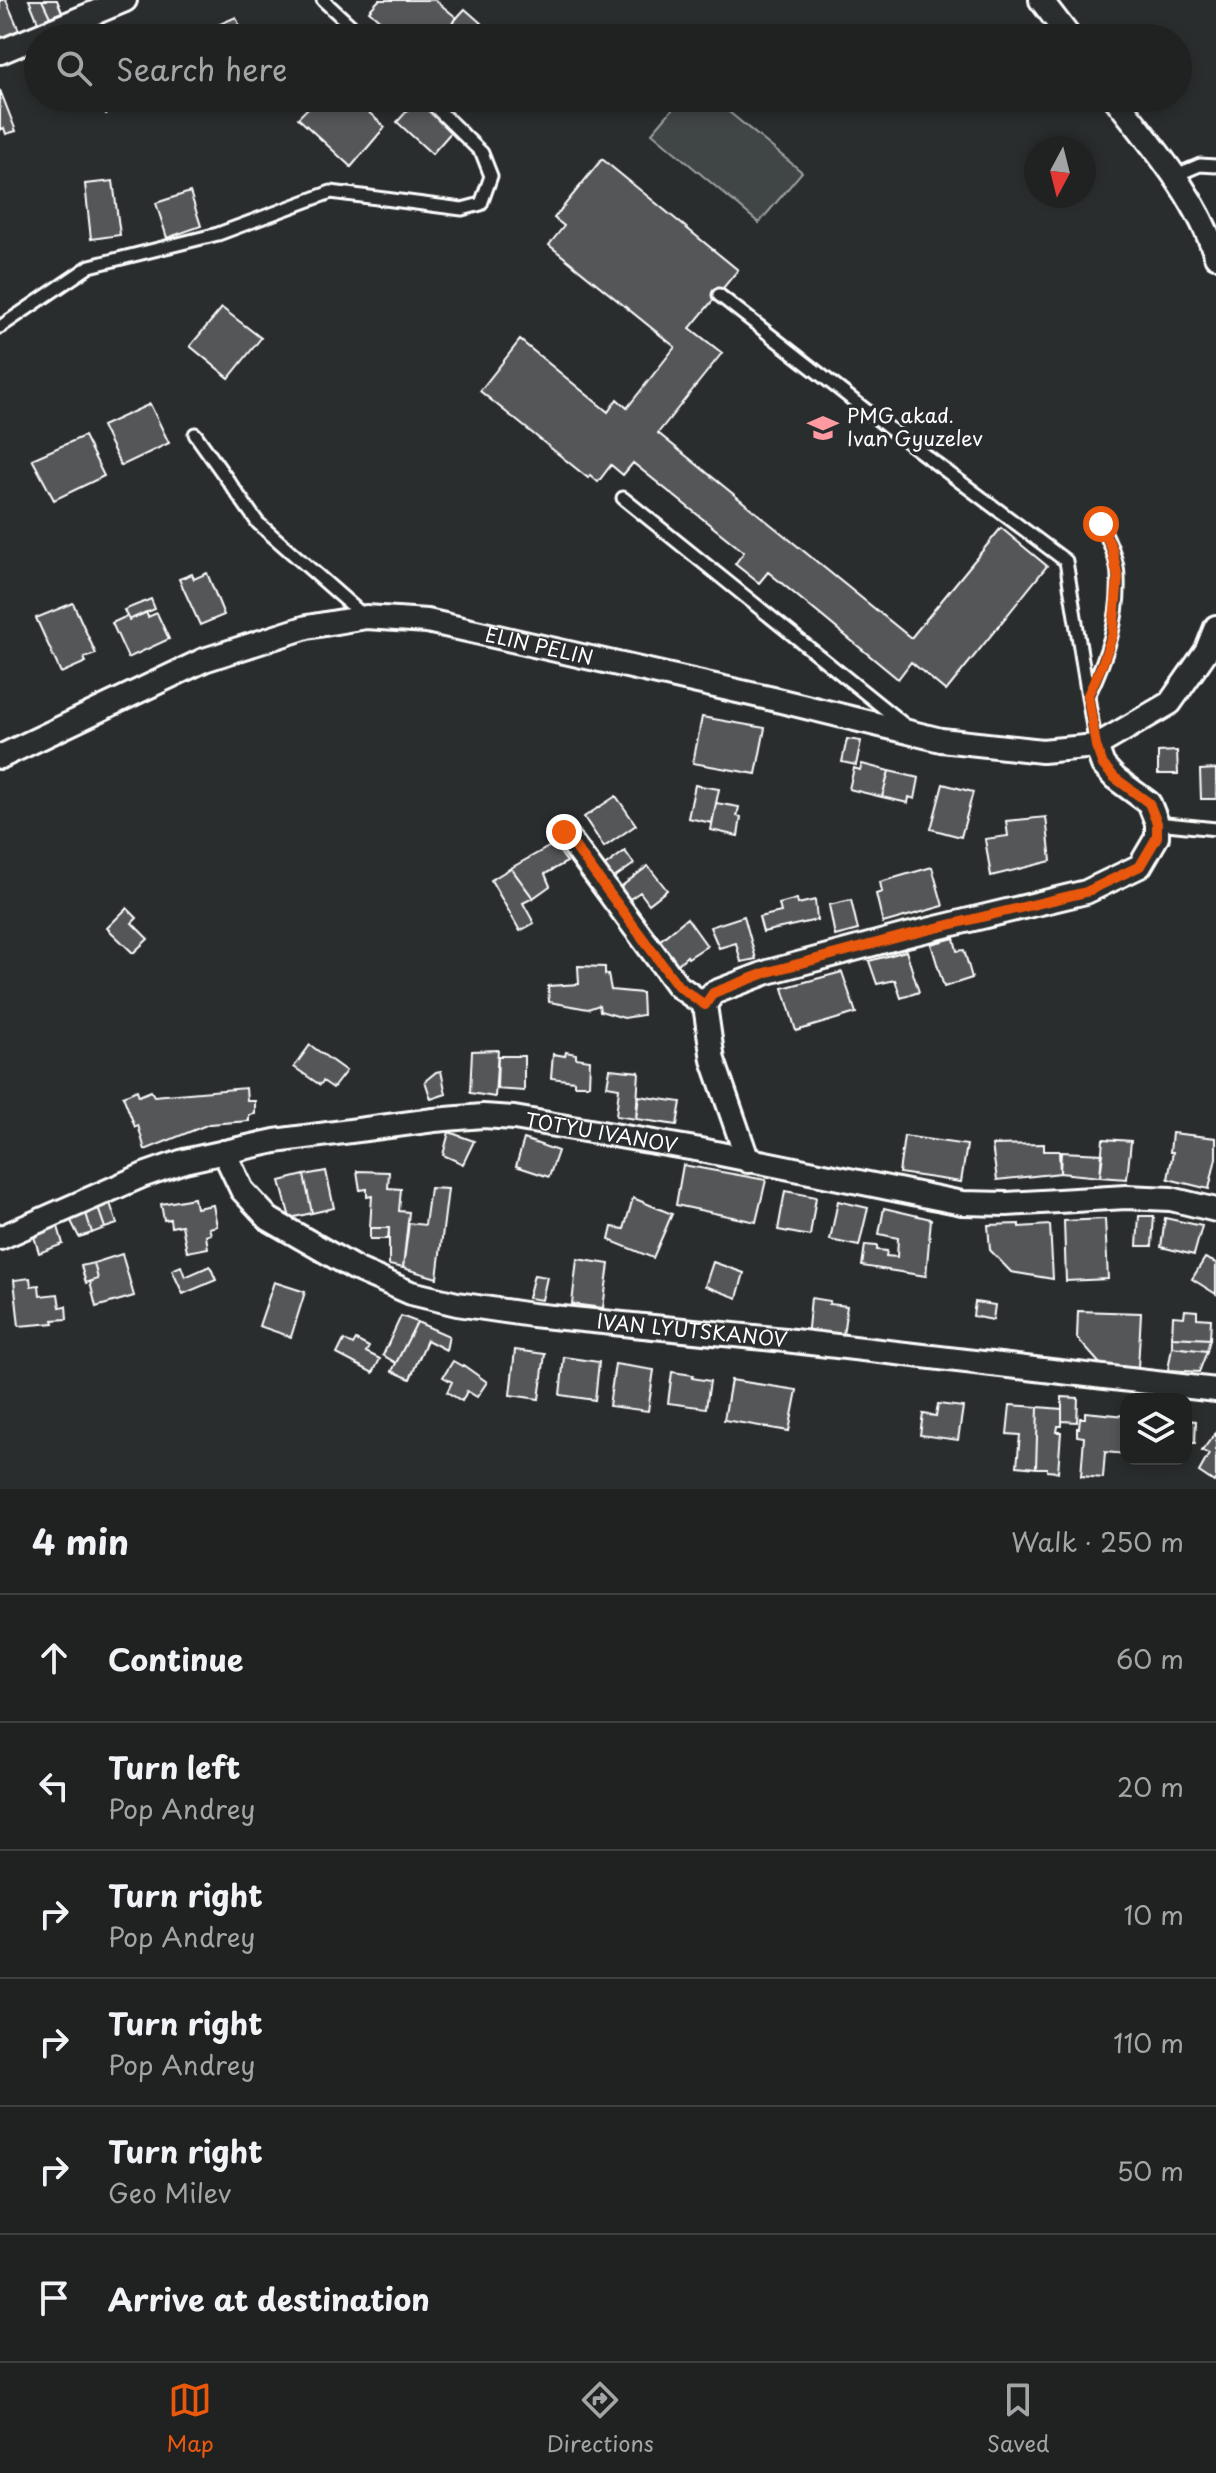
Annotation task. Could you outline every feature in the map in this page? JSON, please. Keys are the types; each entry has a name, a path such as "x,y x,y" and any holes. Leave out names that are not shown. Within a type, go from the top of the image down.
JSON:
{"street":[{"path":"67,24 125,0"},
{"path":"1041,0 1059,24"},
{"path":"0,52 24,42"},
{"path":"1126,112 1174,176 1199,217 1216,256"},
{"name":"ELIN PELIN","path":"0,757 204,660 307,627 366,617 427,621 941,740 1042,751 1096,746"},
{"path":"748,1161 713,1060 705,1005 713,993 768,972 1086,892 1140,866 1157,837 1157,823 1149,803 1103,765 1096,746 1170,703 1207,650 1216,627"},
{"path":"564,832 678,986 705,1005"},
{"name":"TOTYU IVANOV","path":"0,1238 144,1175 184,1161 275,1141 483,1116 549,1123 701,1150 962,1203 1007,1204 1126,1197 1171,1199 1216,1210"},
{"name":"IVAN LYUTSKANOV","path":"224,1152 242,1190 269,1219 356,1269 411,1293 532,1315 785,1340 1216,1390"}],"lane":[{"path":"323,0 349,24"},
{"path":"0,327 90,266 218,234 331,192 462,209 481,204 491,176 482,153 440,112"},
{"path":"1174,176 1200,165 1216,166"},
{"path":"719,295 1066,561 1096,746"},
{"path":"195,434 258,523 366,617"},
{"path":"623,498 916,735"},
{"path":"1088,695 1113,633 1118,578 1112,549 1101,524"},
{"path":"1157,823 1216,829"}],"shaded area":[{"path":"670,112 729,112 802,172 759,223 652,133"}],"building":[{"path":"0,0 6,0 19,30 0,38"},
{"path":"29,0 42,0 50,17 38,22"},
{"path":"42,0 57,0 62,12 50,17"},
{"path":"379,0 435,0 457,18 451,24 384,24 369,11"},
{"path":"465,9 482,24 451,24"},
{"path":"236,17 239,24 220,24"},
{"path":"0,90 16,131 6,134 4,128 0,130"},
{"path":"304,112 368,112 385,127 351,167 298,118"},
{"path":"406,112 435,112 454,129 432,154 397,122"},
{"path":"602,159 738,270 690,328 722,353 658,433 911,638 1001,528 1047,566 946,691 911,662 898,679 768,572 759,583 735,564 744,552 633,463 623,475 611,465 598,482 590,475 588,478 480,391 520,340 608,412 617,399 627,408 675,347 549,245 564,226 554,218"},
{"path":"113,181 120,235 91,239 85,184"},
{"path":"190,192 201,226 167,238 156,203"},
{"path":"222,308 261,338 229,378 190,346"},
{"path":"150,404 169,443 121,466 102,426"},
{"path":"84,436 104,476 54,500 32,459"},
{"path":"207,573 224,615 200,625 179,579 192,574 194,579"},
{"path":"151,599 155,609 129,620 124,610"},
{"path":"73,603 96,654 61,673 36,618"},
{"path":"146,612 148,617 157,613 169,639 128,658 112,623"},
{"path":"702,717 765,728 756,774 693,763"},
{"path":"847,739 861,741 856,765 842,762"},
{"path":"1177,751 1178,774 1158,774 1158,752"},
{"path":"862,764 889,771 882,797 849,789 854,768 860,770"},
{"path":"1216,769 1216,799 1201,799 1200,770"},
{"path":"889,771 919,778 915,799 909,797 908,803 882,797"},
{"path":"943,784 973,792 961,837 931,829"},
{"path":"695,785 719,789 712,823 688,818"},
{"path":"616,796 636,825 604,847 584,817"},
{"path":"716,803 739,807 738,836 711,830"},
{"path":"1046,817 1051,861 991,876 985,839 1008,836 1006,821"},
{"path":"554,844 567,862 545,874 550,886 533,898 511,868"},
{"path":"625,851 634,864 611,880 602,868"},
{"path":"648,866 667,890 649,904 640,892 627,901 618,889"},
{"path":"932,867 943,906 883,923 876,894 882,892 880,882"},
{"path":"511,868 533,898 523,903 534,923 520,931 491,880"},
{"path":"797,899 798,904 815,900 817,920 763,932 759,917 781,912 779,904"},
{"path":"851,900 858,930 835,936 829,905"},
{"path":"127,908 137,918 132,923 148,939 133,953 107,928"},
{"path":"744,916 756,959 741,962 736,943 719,948 710,927"},
{"path":"687,918 707,946 687,956 676,966 658,942"},
{"path":"954,938 957,951 964,950 972,978 944,987 931,944"},
{"path":"906,951 919,992 901,998 895,980 877,984 869,961"},
{"path":"578,966 605,967 611,990 642,993 643,1015 624,1018 600,1011 599,1005 588,1009 549,1002 548,986 579,984"},
{"path":"842,972 856,1013 796,1031 783,988"},
{"path":"310,1045 346,1071 333,1088 323,1081 320,1085 294,1067"},
{"path":"498,1050 495,1097 470,1093 472,1051"},
{"path":"566,1052 576,1054 576,1058 590,1060 589,1085 574,1085 574,1081 551,1078 553,1054 565,1056"},
{"path":"498,1056 524,1056 524,1091 497,1089"},
{"path":"610,1069 639,1072 636,1119 616,1116 619,1088 607,1086"},
{"path":"441,1071 446,1094 431,1099 425,1081"},
{"path":"246,1088 247,1101 255,1101 255,1114 249,1115 249,1121 209,1124 145,1150 138,1125 135,1127 123,1096 137,1090 139,1096 151,1091 154,1096"},
{"path":"639,1096 681,1102 677,1125 636,1119"},
{"path":"449,1132 474,1141 463,1164 443,1155"},
{"path":"1172,1133 1216,1138 1216,1158 1209,1189 1168,1179 1173,1152 1170,1152"},
{"path":"904,1136 967,1145 961,1182 899,1173"},
{"path":"524,1139 558,1151 549,1177 516,1166"},
{"path":"1103,1139 1131,1141 1127,1179 1100,1177"},
{"path":"1044,1144 1044,1151 1059,1151 1060,1173 997,1180 992,1145"},
{"path":"1061,1152 1103,1154 1100,1177 1060,1173"},
{"path":"683,1165 766,1180 756,1222 676,1205"},
{"path":"326,1171 334,1208 312,1213 304,1175"},
{"path":"357,1171 389,1172 388,1188 401,1189 399,1211 409,1212 403,1268 389,1265 389,1228 370,1228 372,1196 367,1197 367,1189 360,1190"},
{"path":"304,1175 312,1213 290,1218 280,1181"},
{"path":"430,1188 448,1189 437,1278 403,1268 409,1223 425,1225"},
{"path":"785,1191 816,1197 810,1236 778,1230"},
{"path":"194,1198 196,1208 213,1205 217,1226 209,1228 211,1234 206,1236 208,1248 187,1252 182,1225 171,1227 170,1219 164,1220 161,1204"},
{"path":"633,1198 672,1214 653,1258 609,1240 612,1227 624,1229"},
{"path":"109,1200 117,1224 105,1228 97,1205"},
{"path":"838,1201 868,1208 859,1246 830,1240"},
{"path":"97,1205 105,1228 92,1233 85,1210"},
{"path":"884,1208 931,1219 926,1276 862,1266 865,1245 877,1246 877,1250 887,1251 886,1256 897,1257 898,1238 879,1234"},
{"path":"85,1210 92,1233 79,1237 69,1217"},
{"path":"1139,1216 1154,1216 1152,1246 1137,1246"},
{"path":"1165,1218 1202,1226 1194,1255 1161,1247"},
{"path":"1105,1219 1108,1279 1066,1281 1064,1221"},
{"path":"57,1223 63,1244 39,1253 33,1233"},
{"path":"1019,1224 1019,1227 1050,1225 1053,1279 1011,1272 990,1250 988,1225"},
{"path":"370,1228 389,1228 388,1239 370,1239"},
{"path":"122,1254 134,1296 96,1307 90,1282 98,1279 94,1263"},
{"path":"1205,1258 1216,1263 1216,1294 1192,1279"},
{"path":"577,1259 609,1264 603,1308 572,1304"},
{"path":"713,1262 744,1273 737,1298 705,1286"},
{"path":"94,1263 98,1279 86,1283 81,1266"},
{"path":"181,1266 185,1277 210,1266 216,1280 183,1294 172,1270"},
{"path":"534,1275 547,1277 542,1300 528,1298"},
{"path":"30,1278 31,1286 39,1285 40,1296 58,1294 60,1307 66,1306 67,1319 19,1326 14,1280"},
{"path":"274,1282 305,1292 291,1337 259,1326"},
{"path":"811,1298 847,1306 842,1343 807,1338"},
{"path":"975,1302 995,1305 993,1320 973,1316"},
{"path":"1185,1310 1197,1311 1197,1318 1211,1319 1210,1339 1172,1337 1173,1316 1184,1317"},
{"path":"1078,1311 1141,1313 1138,1368 1101,1365 1077,1338"},
{"path":"401,1316 417,1322 396,1363 383,1355"},
{"path":"417,1322 449,1336 446,1350 427,1340 410,1379 392,1371"},
{"path":"1172,1337 1210,1339 1207,1351 1172,1347"},
{"path":"344,1340 353,1345 356,1340 369,1347 366,1352 380,1359 373,1373 337,1354"},
{"path":"1172,1347 1207,1351 1199,1372 1168,1370"},
{"path":"515,1350 545,1354 539,1399 510,1395"},
{"path":"564,1357 599,1362 595,1400 560,1395"},
{"path":"453,1361 487,1382 477,1397 467,1391 462,1401 447,1392 452,1382 443,1377"},
{"path":"615,1364 654,1370 648,1411 609,1406"},
{"path":"672,1372 710,1381 706,1408 668,1403"},
{"path":"731,1380 797,1390 789,1431 724,1420"},
{"path":"1062,1397 1078,1398 1077,1422 1062,1421"},
{"path":"938,1404 963,1407 958,1440 920,1435 923,1414 936,1416"},
{"path":"1010,1405 1038,1407 1036,1468 1017,1466 1020,1435 1007,1434"},
{"path":"1038,1407 1062,1409 1062,1426 1058,1426 1057,1432 1061,1432 1058,1472 1036,1468"},
{"path":"1085,1412 1120,1415 1120,1453 1105,1452 1103,1478 1081,1476 1084,1437 1077,1436 1077,1428 1080,1418 1085,1418"},
{"path":"1192,1421 1196,1421 1195,1443 1192,1443"},
{"path":"1216,1432 1214,1482 1199,1472 1209,1454 1202,1451"}],"place":[{"name":"PMG akad. Ivan Gyuzelev","path":"823,428"}],"route":[{"path":"564,832 678,986 705,1005 713,993 768,972 1086,892 1140,866 1157,837 1157,823 1149,803 1103,765 1096,746 1088,695 1113,633 1118,578 1112,549 1101,524"}]}
